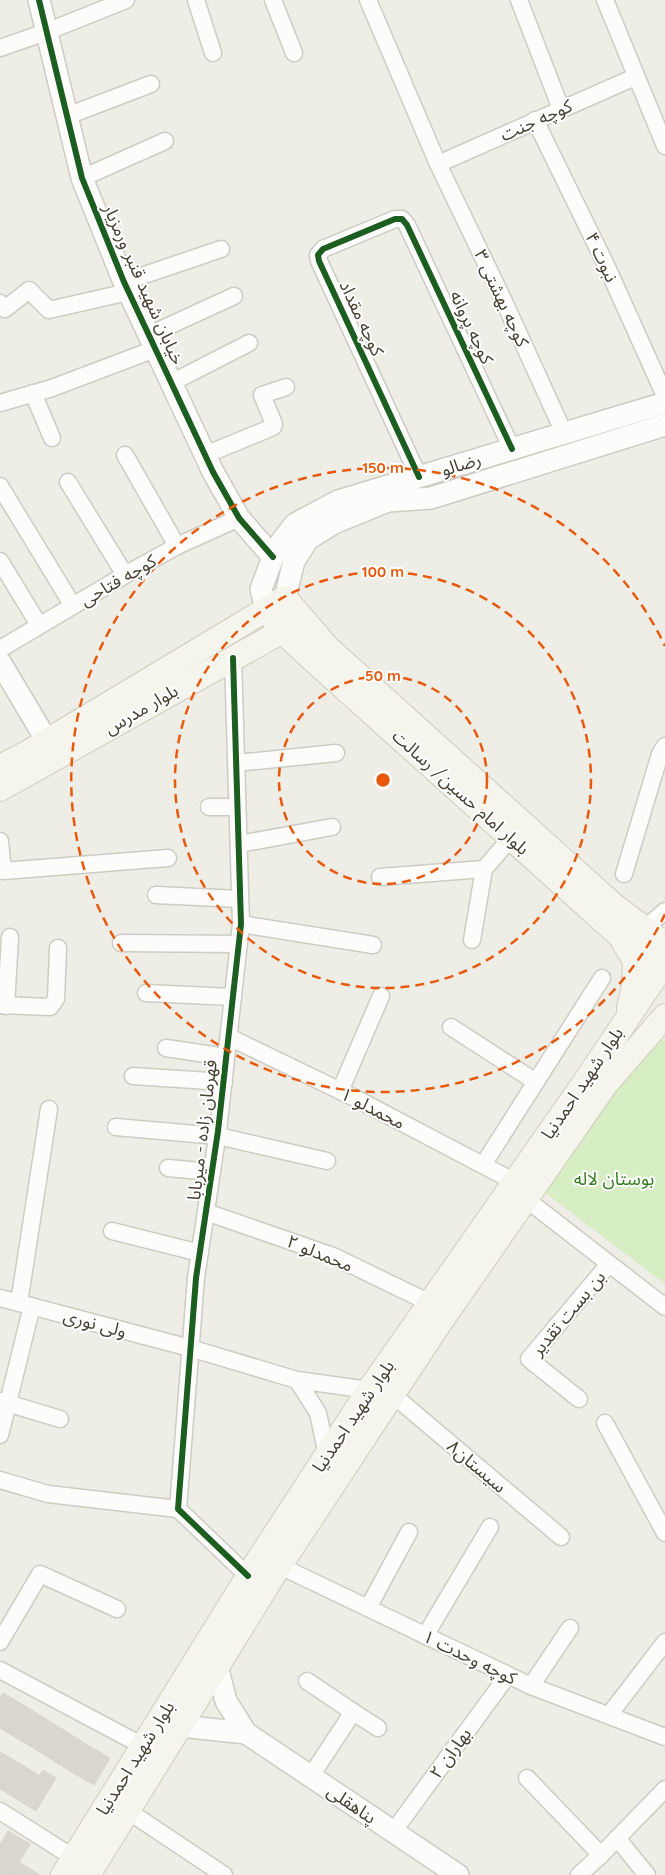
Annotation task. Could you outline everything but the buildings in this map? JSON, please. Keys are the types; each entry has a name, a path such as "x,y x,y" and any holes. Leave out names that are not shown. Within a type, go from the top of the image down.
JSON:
{"main road":[{"name":"بلوار امام حسین/ رسالت","path":"275,603 292,625 312,659 620,935 663,968"},
{"name":"بلوار مدرس","path":"0,767 47,741 275,603"},
{"name":"بلوار امام حسین/ رسالت","path":"292,625 328,648 605,898 665,944"},
{"name":"بلوار مدرس","path":"0,789 292,625"},
{"path":"620,935 634,961 634,986 626,1018"},
{"name":"بلوار شهید احمدنیا","path":"75,1869 128,1811 280,1566 392,1395 589,1076 626,1018 663,968"},
{"name":"بلوار شهید احمدنیا","path":"75,1869 143,1746 248,1576 327,1454 430,1303 606,1084 660,1025"}],"street":[{"name":"خیابان شهید قنبر ورمزیار","path":"39,0 82,178 126,287 205,455 239,518 273,557"},
{"path":"0,48 126,0"},
{"path":"196,0 213,54"},
{"path":"273,0 294,53"},
{"name":"کوچه بهشتی ۳","path":"368,0 438,164 502,297 564,433"},
{"path":"519,0 561,109"},
{"path":"605,0 635,77 665,146"},
{"name":"کوچه جنت","path":"438,164 635,77"},
{"path":"67,116 151,84"},
{"name":"نبوت ۴","path":"535,120 607,267 665,396"},
{"path":"82,178 165,141"},
{"name":"کوچه مقداد","path":"402,219 395,219 323,249 318,255 319,262 418,477"},
{"name":"کوچه پروانه","path":"402,219 407,225 512,448"},
{"path":"0,303 5,309 29,290 49,310 126,287 221,249"},
{"path":"0,403 33,393 152,342 234,296"},
{"path":"171,382 249,343"},
{"path":"205,455 273,427 274,424 262,395 286,387"},
{"path":"33,393 52,438"},
{"name":"رضالو","path":"665,403 338,501 295,524 281,542 273,557 261,590 275,603 294,561 308,539 334,523 388,501 431,498 665,425"},
{"path":"125,455 177,546"},
{"path":"68,482 125,575"},
{"path":"0,486 73,606"},
{"name":"کوچه فتاحی","path":"0,648 177,546 239,518"},
{"path":"0,561 40,625"},
{"name":"قهرمان زاده - میربابا","path":"178,1509 190,1348 200,1253 218,1136 241,924 233,658"},
{"path":"0,662 47,741"},
{"path":"624,874 660,754 665,746"},
{"path":"236,763 336,753"},
{"path":"209,807 237,806"},
{"path":"239,844 332,827"},
{"path":"472,940 484,869 512,837"},
{"path":"0,842 3,872 168,858"},
{"path":"380,877 484,869"},
{"path":"156,895 240,899"},
{"path":"644,929 665,911"},
{"path":"241,924 373,945"},
{"path":"10,937 3,1005 50,1007 53,1004 56,999 58,948"},
{"path":"121,943 239,944"},
{"path":"483,1165 602,978"},
{"path":"146,994 233,997"},
{"path":"340,1091 381,996"},
{"path":"451,1026 536,1082"},
{"name":"محمدلو ۱","path":"229,1038 340,1091 483,1165 520,1190 609,1264 665,1307"},
{"path":"166,1048 226,1057"},
{"path":"133,1076 224,1082"},
{"path":"0,1435 3,1402 25,1304 49,1108"},
{"path":"116,1127 218,1136 327,1161"},
{"path":"168,1168 212,1172"},
{"name":"محمدلو ۲","path":"206,1212 333,1256 430,1303"},
{"path":"112,1231 200,1253"},
{"name":"بن بست تقدیر","path":"579,1399 529,1359 609,1264"},
{"name":"ولی نوری","path":"0,1298 190,1348 297,1380 370,1390"},
{"path":"297,1380 318,1413 327,1454"},
{"name":"سیستان۸","path":"392,1395 561,1537"},
{"path":"3,1402 60,1419"},
{"path":"605,1423 665,1533"},
{"path":"0,1480 48,1494 178,1509 248,1576"},
{"path":"426,1636 490,1527"},
{"path":"368,1608 409,1532"},
{"name":"کوچه وحدت ۱","path":"280,1566 531,1686 665,1738"},
{"path":"0,1642 40,1574 117,1609"},
{"path":"531,1686 570,1628"},
{"path":"609,1715 665,1642"},
{"name":"پناهقلی","path":"218,1666 226,1701 246,1733 458,1875"},
{"path":"0,1670 143,1746"},
{"name":"بهاران ۲","path":"393,1832 508,1675"},
{"path":"307,1680 378,1728"},
{"path":"310,1776 354,1712"},
{"name":"پناهقلی","path":"180,1726 246,1733"},
{"path":"527,1778 601,1855"},
{"path":"579,1875 601,1855 665,1788"},
{"path":"0,1811 75,1869"},
{"path":"128,1811 224,1875"},
{"path":"617,1838 647,1875"}],"green space":[{"name":"بوستان لاله","path":"665,1038 665,1284 543,1191 630,1064 647,1049"}],"cycle path":[{"path":"39,0 82,178 124,282 213,472 239,518 273,557"},
{"path":"419,477 319,261 318,255 323,249 395,219 402,219 407,225 512,449"},
{"path":"233,658 241,924 218,1131 196,1278 178,1509 248,1576"}]}
